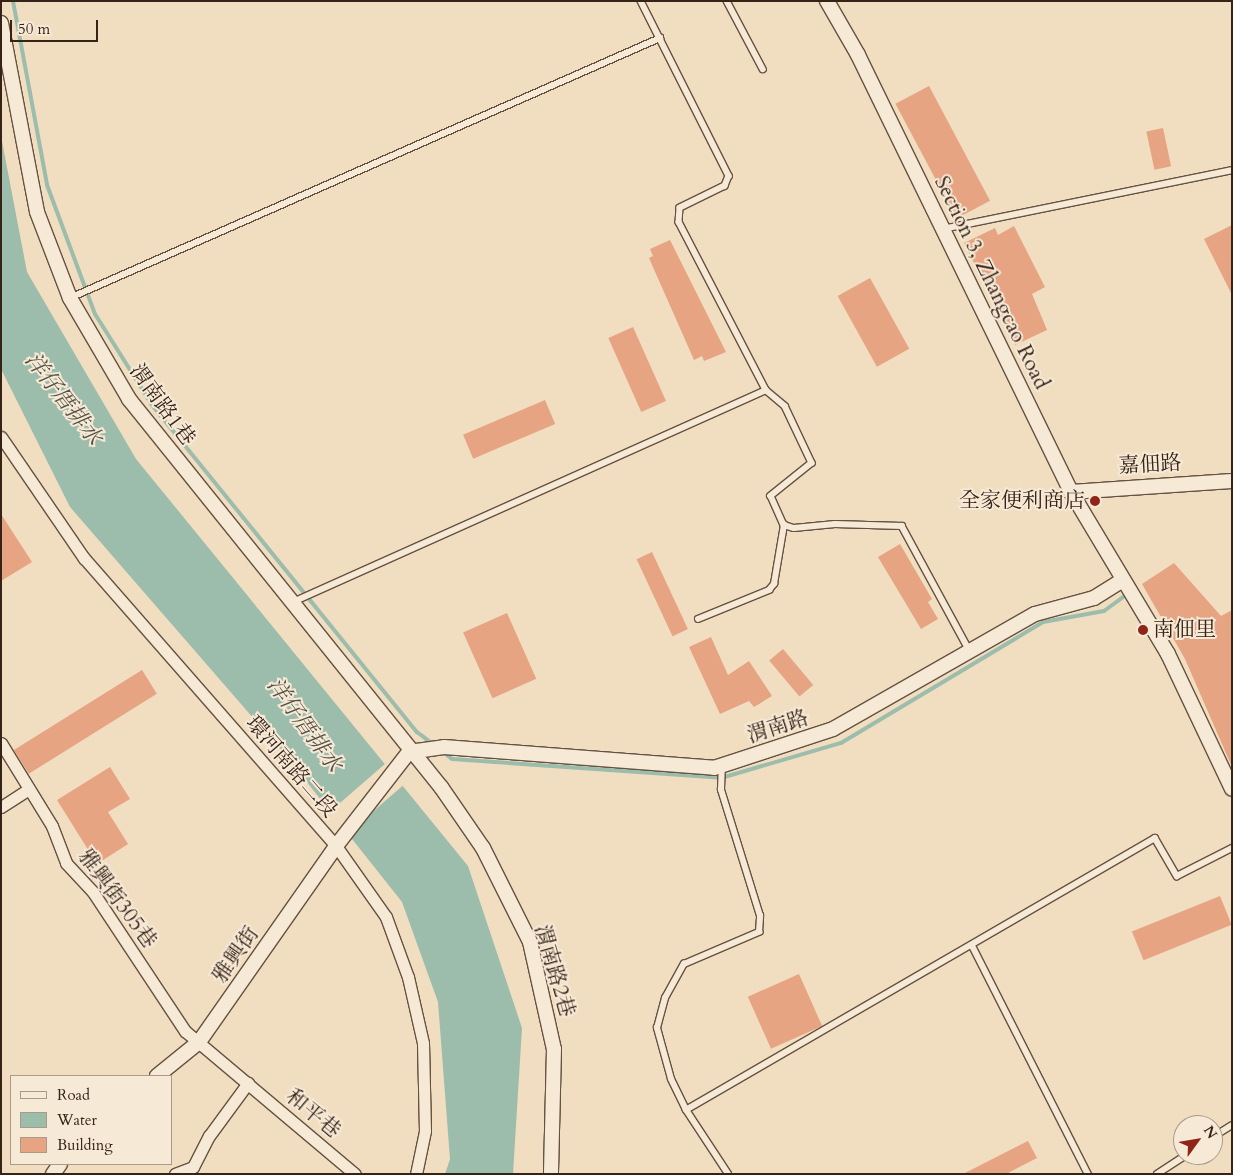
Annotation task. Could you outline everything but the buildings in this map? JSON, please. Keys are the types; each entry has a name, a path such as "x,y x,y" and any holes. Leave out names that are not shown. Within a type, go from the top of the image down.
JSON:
{"street":[{"name":"Section 3, Zhangcao Road","path":"827,1 942,229 1071,492 1168,654 1232,789"},
{"name":"渭南路1巷","path":"1,23 37,212 70,298 129,399 409,752"},
{"name":"環河南路二段","path":"1,437 84,558 336,846 386,917 415,1006 426,1090 426,1131 416,1174"},
{"name":"嘉佃路","path":"1071,492 1232,481"},
{"name":"渭南路","path":"409,752 444,747 722,765 833,729 1035,614 1094,598 1123,580"},
{"name":"雅興街305巷","path":"1,743 52,826 66,863 93,892 185,1031 199,1042"},
{"name":"雅興街","path":"158,1075 199,1042 336,846 409,752"},
{"name":"渭南路2巷","path":"409,752 441,787 483,848 530,942 554,1049 551,1174"},
{"path":"1,807 29,789"},
{"name":"和平巷","path":"199,1042 355,1174"},
{"path":"175,1174 193,1167 209,1136 248,1083"}],"lane":[{"path":"641,1 729,176 725,186 680,208 679,222 766,390 784,406 812,463 771,496 784,525 774,584 769,590 698,619"},
{"path":"727,1 763,69"},
{"path":"70,298 660,38"},
{"path":"942,229 1232,170"},
{"path":"291,603 766,390"},
{"path":"784,525 794,528 835,524 902,526 971,652"},
{"path":"722,765 721,790 760,916 759,932 684,964 665,998 657,1028 671,1079 686,1110 728,1174"},
{"path":"686,1110 1155,838 1178,876 1232,848"},
{"path":"972,945 1088,1174"},
{"path":"1157,1174 1173,1164"}],"water":[{"name":"洋仔厝排水","path":"1,136 27,272 136,459 468,866 522,1028 513,1174 445,1174 450,1159 438,1002 402,902 287,757 70,507 1,369"}],"pier":[{"path":"386,763 404,784 346,835 328,814"}],"waterway":[{"path":"13,1 47,185 95,314 152,405 417,732 434,745"},
{"path":"443,752 452,759 721,778 841,743 1043,622 1104,611 1125,596"}],"place":[{"name":"全家便利商店","path":"1095,501"},
{"name":"南佃里","path":"1143,630"}]}
